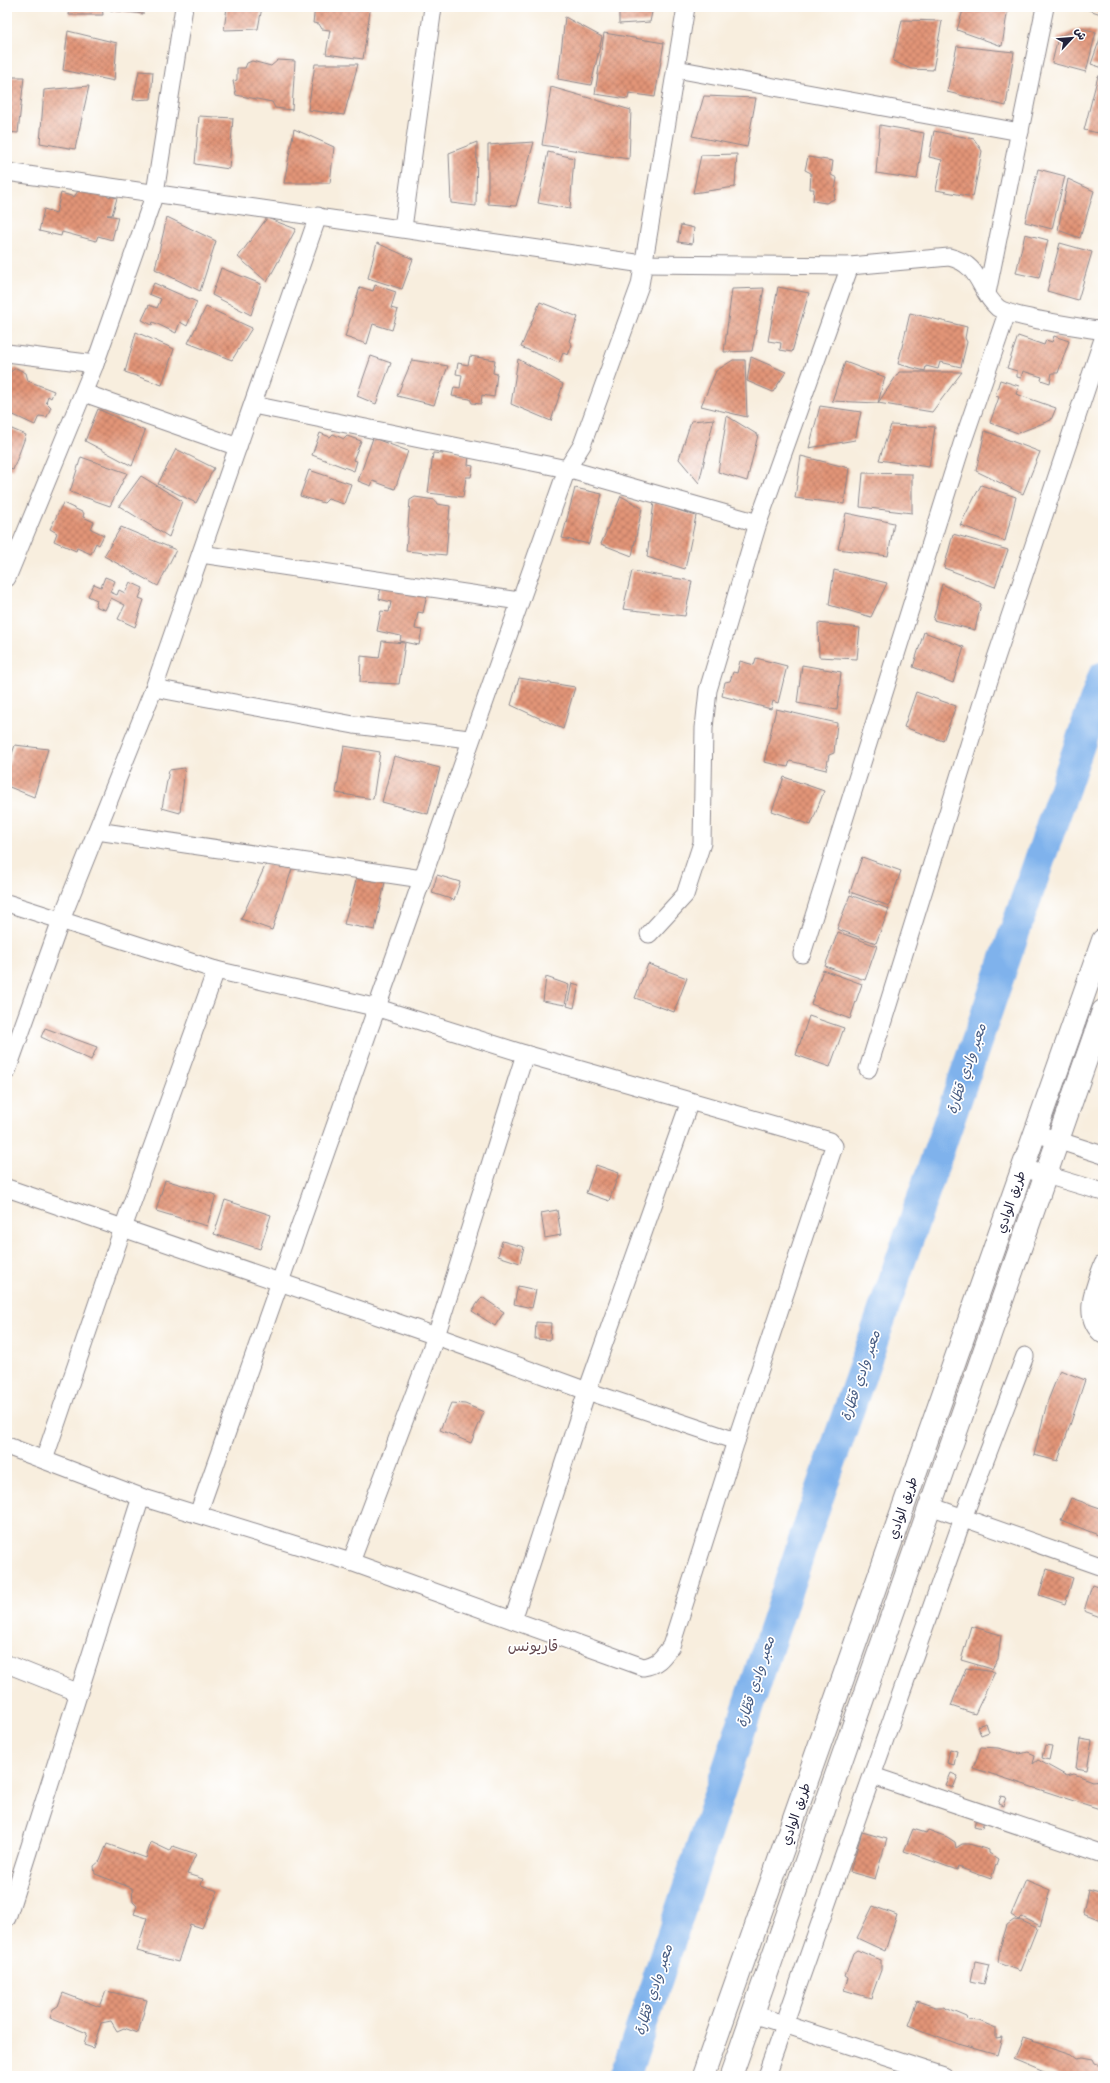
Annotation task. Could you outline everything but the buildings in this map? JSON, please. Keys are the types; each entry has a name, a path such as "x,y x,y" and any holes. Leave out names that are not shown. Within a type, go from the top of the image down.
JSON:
{"main road":[{"name":"طريق الوادي","path":"703,2076 1103,940"},
{"name":"طريق الوادي","path":"731,2076 1047,1175 1103,1011"},
{"path":"826,1728 850,1736"}],"street":[{"path":"7,578 84,393 155,193 184,7"},
{"path":"403,228 433,7"},
{"path":"198,1514 282,1284 378,1008 469,739 567,469 582,445 640,285 686,7"},
{"path":"987,293 1045,7"},
{"path":"676,69 1020,132"},
{"path":"7,172 403,228 643,264 850,266 949,257 965,262 972,268 992,301 1007,313 1103,331"},
{"path":"7,1071 62,920 154,688 318,216"},
{"path":"648,934 685,895 702,843 704,736 708,690 758,523 850,266"},
{"path":"802,954 962,444 1007,313"},
{"path":"868,1069 996,658 1103,339"},
{"path":"7,353 95,364"},
{"path":"84,393 238,447"},
{"path":"253,405 567,469 758,523"},
{"path":"201,554 519,601"},
{"path":"154,688 354,725 469,739"},
{"path":"97,831 422,879"},
{"path":"7,902 216,970 378,1008 525,1054 830,1141 834,1146 736,1441 671,1646 660,1661 654,1665 643,1667 351,1562 141,1497 7,1446"},
{"path":"44,1460 123,1228 216,970"},
{"path":"351,1562 436,1336 525,1054"},
{"path":"514,1620 587,1391 690,1101"},
{"path":"1035,1133 1103,1155"},
{"path":"1023,1168 1103,1192"},
{"path":"7,1188 436,1336 587,1391 736,1441"},
{"path":"1103,1264 1091,1302 1091,1316 1098,1331 1103,1335"},
{"path":"766,2076 963,1518 1025,1356"},
{"path":"7,1918 77,1692 141,1497"},
{"path":"930,1506 1103,1567"},
{"path":"7,1664 77,1692"},
{"path":"873,1776 1103,1854"},
{"path":"753,2014 944,2076"}],"waterway":[{"name":"معبر وادي قطّارة","path":"625,2076 803,1542 1103,677"}],"district":[{"name":"قاريونس","path":"533,1646"}]}
